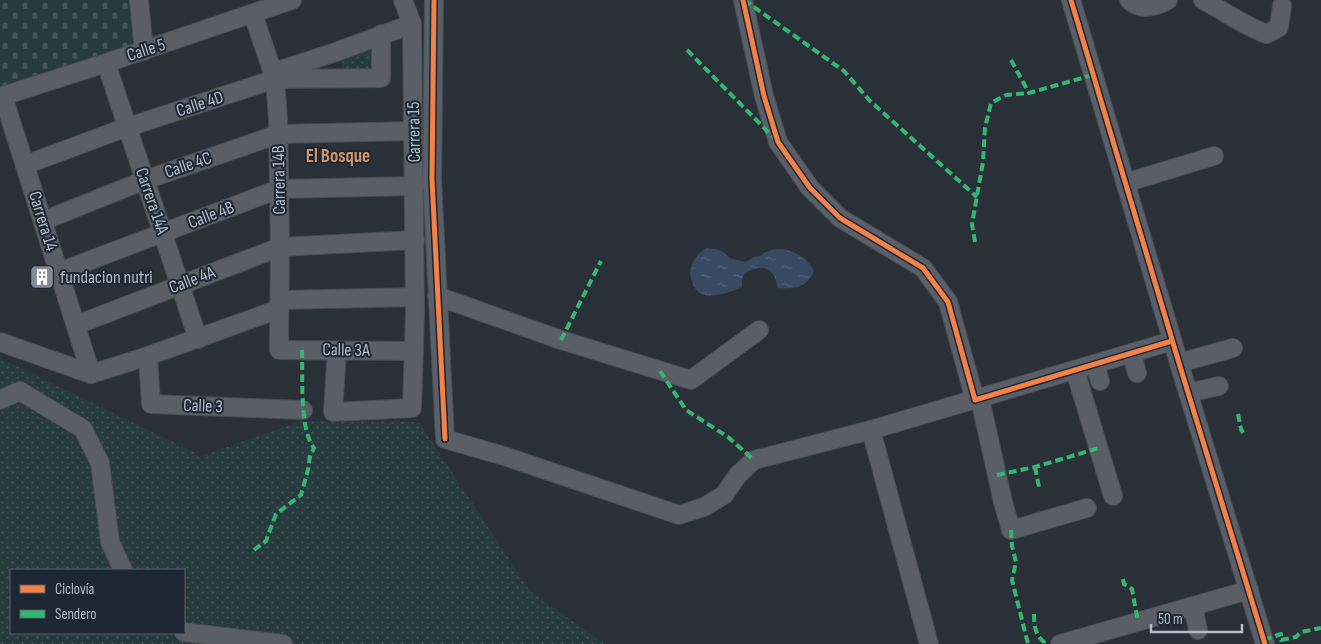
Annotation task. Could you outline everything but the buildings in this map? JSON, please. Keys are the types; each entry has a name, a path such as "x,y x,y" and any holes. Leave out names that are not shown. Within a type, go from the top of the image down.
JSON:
{"street":[{"path":"139,0 144,51"},
{"name":"Calle 5","path":"2,96 144,51 292,0"},
{"path":"403,0 412,24"},
{"path":"434,0 432,179 445,439 504,456 679,515 704,507 724,495 738,475 754,460 871,430 1172,341"},
{"path":"743,0 764,96 778,142 810,188 840,218 923,268 948,302 977,399 1011,530 1087,508"},
{"path":"1071,0 1172,341 1265,644"},
{"path":"1128,0 1134,5 1154,7 1168,0"},
{"path":"1203,0 1223,10 1254,30 1267,34 1279,27 1282,6"},
{"name":"Carrera 14B","path":"253,14 275,75 279,134 279,350"},
{"name":"Calle 4D","path":"25,165 412,24"},
{"name":"Carrera 15","path":"337,350 333,412 412,408 415,186 412,24"},
{"name":"Calle 4D","path":"275,75 381,78 381,34"},
{"name":"Carrera 14A","path":"106,63 198,339"},
{"name":"Carrera 14","path":"2,96 91,374"},
{"name":"Calle 4C","path":"43,221 145,180 279,134 414,131"},
{"path":"1125,183 1214,156"},
{"path":"278,189 415,186"},
{"name":"Calle 4B","path":"59,272 278,189"},
{"name":"Calle 4A","path":"76,325 280,246 415,240"},
{"path":"438,296 561,340 690,380 759,330"},
{"path":"0,342 91,374 198,339 280,305 415,297"},
{"path":"1179,363 1233,348"},
{"name":"Calle 3A","path":"279,350 414,351"},
{"path":"1132,353 1138,373"},
{"name":"Calle 3","path":"148,356 151,404 303,410"},
{"path":"1095,364 1100,382"},
{"path":"1075,370 1113,496"},
{"path":"1188,393 1218,386"},
{"path":"0,400 20,391 82,430 100,463 110,542 123,569"},
{"path":"871,430 929,644"},
{"path":"1060,644 1084,629 1193,606 1249,590"},
{"path":"1193,606 1198,630"},
{"path":"185,632 283,644"}],"green space":[{"path":"0,0 137,0 141,45 0,92"},
{"path":"377,43 379,75 343,75 342,56"},
{"path":"0,358 202,456 300,421 419,422 530,591 605,644 0,644"}],"water":[{"path":"706,248 719,250 724,252 729,258 745,262 773,250 787,250 806,260 814,271 808,281 800,286 795,288 778,288 771,271 764,268 754,269 743,276 742,287 723,294 704,295 695,288 690,271 697,256"}],"marked path":[{"path":"744,0 844,71 870,101 977,197"},
{"path":"687,50 775,139"},
{"path":"1011,60 1029,93 1093,75"},
{"path":"975,242 972,224 983,162 985,128 991,103 1006,95 1029,93"},
{"path":"561,340 601,261"},
{"path":"254,550 266,541 276,514 301,495 310,456 314,448 309,439 304,415 302,350"},
{"path":"660,371 686,410 728,437 754,460"},
{"path":"1238,414 1243,433"},
{"path":"997,475 1035,467 1099,448"},
{"path":"1035,467 1039,487"},
{"path":"1011,530 1016,562 1012,580 1028,644"},
{"path":"1123,579 1124,584 1132,589 1138,622"},
{"path":"1034,614 1036,630 1044,644"},
{"path":"1264,640 1281,634 1281,640 1296,637 1301,632 1321,628"}],"cycle path":[{"path":"434,0 432,179 445,439"},
{"path":"743,0 764,96 778,142 810,188 840,218 923,268 948,302 975,400 1172,341"},
{"path":"1071,0 1265,644"}],"place":[{"name":"fundacion nutri","path":"42,277"}],"district":[{"name":"El Bosque","path":"338,156"}]}
